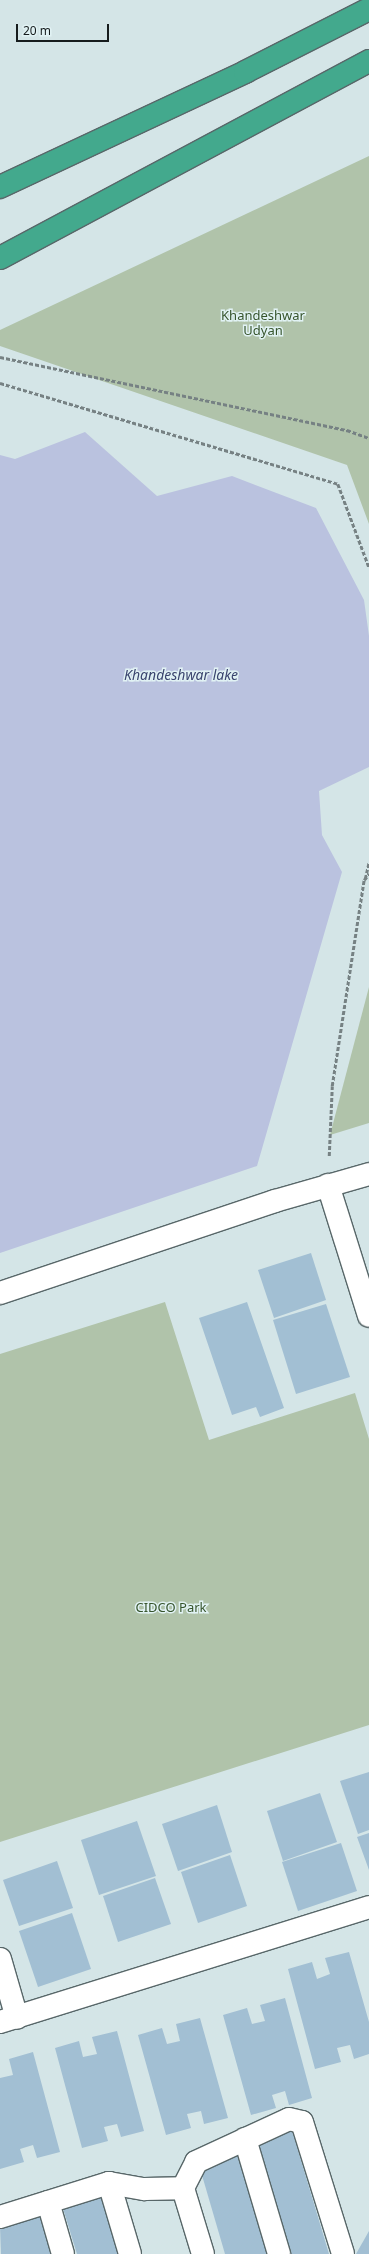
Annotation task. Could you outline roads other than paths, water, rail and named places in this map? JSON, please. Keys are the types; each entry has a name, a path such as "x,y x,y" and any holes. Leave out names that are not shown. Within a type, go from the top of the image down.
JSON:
{"highway":[{"path":"0,187 245,72 369,10"},
{"path":"0,258 369,61"}],"street":[{"path":"0,1293 328,1185 369,1174"},
{"path":"328,1185 369,1316"},
{"path":"0,1959 9,2020 369,1907"},
{"path":"203,2254 182,2188 196,2162 289,2119 302,2122 343,2254"},
{"path":"245,2139 279,2254"},
{"path":"0,2217 109,2183 144,2189 182,2188"},
{"path":"109,2183 130,2254"},
{"path":"48,2202 63,2254"}],"water":[{"name":"Khandeshwar lake","path":"85,432 157,496 232,476 316,508 364,600 369,636 369,767 319,791 322,835 342,872 257,1166 0,1253 0,455 15,459"}],"park label":[{"name":"Khandeshwar Udyan","path":"263,324"},
{"name":"CIDCO Park","path":"171,1607"}]}
